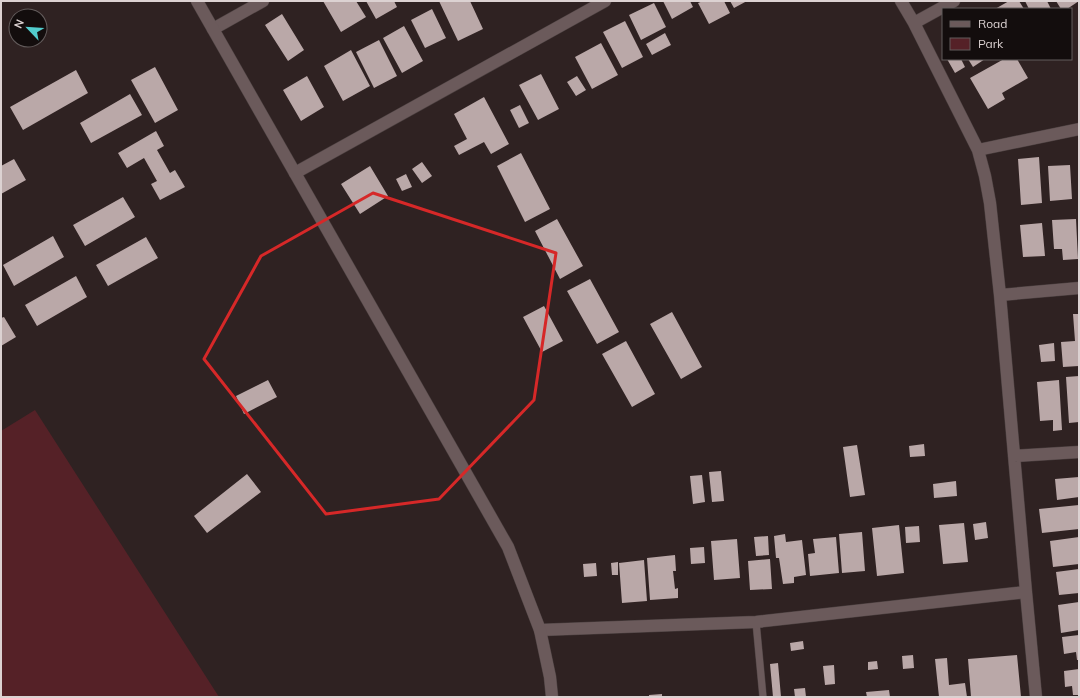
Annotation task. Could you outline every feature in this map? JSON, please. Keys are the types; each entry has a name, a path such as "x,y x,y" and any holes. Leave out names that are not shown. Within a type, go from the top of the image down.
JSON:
{"street":[{"path":"197,1 508,547 540,630 550,677 552,697"},
{"path":"213,29 263,1"},
{"path":"294,172 605,1"},
{"path":"901,1 914,23 978,150 985,176 990,203 1000,295 1036,697"},
{"path":"914,23 954,1"},
{"path":"978,150 1079,129"},
{"path":"1000,295 1079,288"},
{"path":"1014,456 1079,452"},
{"path":"540,630 756,622 1026,592"}],"lane":[{"path":"756,622 763,697"}],"highlighted area":[{"path":"373,193 556,253 534,400 439,499 326,514 204,359 261,256"}],"green space":[{"path":"35,410 219,697 1,697 1,431"}],"building":[{"path":"323,1 356,1 366,17 341,32"},
{"path":"366,1 394,1 397,7 376,19"},
{"path":"439,1 470,1 483,29 458,41"},
{"path":"663,1 690,1 693,7 672,19"},
{"path":"703,1 724,1 730,13 709,24 698,3"},
{"path":"730,1 747,1 734,8"},
{"path":"1009,1 1019,1 1023,8 997,8"},
{"path":"1025,1 1047,1 1050,8 1028,8"},
{"path":"1056,1 1079,1 1068,8 1060,8"},
{"path":"654,3 666,27 641,40 629,15"},
{"path":"432,9 446,38 425,48 411,20"},
{"path":"282,14 304,50 288,61 265,25"},
{"path":"625,21 643,57 622,68 603,32"},
{"path":"404,26 423,61 402,73 383,38"},
{"path":"665,33 671,45 652,55 646,44"},
{"path":"379,40 397,76 374,88 356,52"},
{"path":"601,43 618,75 592,89 575,57"},
{"path":"351,50 370,86 343,101 324,66"},
{"path":"948,60 962,60 965,67 955,73"},
{"path":"969,60 984,60 973,67"},
{"path":"1002,60 1018,60 1028,78 1002,93 1005,99 988,109 970,78"},
{"path":"155,67 178,110 155,123 131,80"},
{"path":"76,70 88,93 23,130 10,107"},
{"path":"541,74 559,109 538,120 519,85"},
{"path":"307,76 324,107 301,121 283,90"},
{"path":"577,76 586,90 576,96 567,82"},
{"path":"130,94 142,115 91,143 80,123"},
{"path":"484,97 509,144 491,154 484,142 459,155 454,146 467,139 454,114"},
{"path":"520,105 529,123 519,128 510,110"},
{"path":"156,131 164,146 157,150 170,173 175,170 185,187 160,200 151,184 157,181 144,158 127,168 118,153"},
{"path":"521,153 550,209 525,222 497,166"},
{"path":"1039,157 1042,203 1021,205 1018,159"},
{"path":"14,159 26,180 1,194 1,166"},
{"path":"422,162 432,176 422,183 412,169"},
{"path":"1070,165 1072,199 1050,201 1048,166"},
{"path":"370,166 388,196 360,214 341,184"},
{"path":"406,174 412,187 402,191 396,179"},
{"path":"123,197 135,217 85,246 73,225"},
{"path":"557,219 583,266 560,279 535,231"},
{"path":"1076,219 1078,259 1063,260 1062,249 1054,249 1052,220"},
{"path":"1042,223 1045,256 1023,257 1020,225"},
{"path":"53,236 64,257 14,286 3,265"},
{"path":"146,237 158,258 108,286 96,265"},
{"path":"76,276 87,297 37,326 25,305"},
{"path":"590,279 619,332 597,344 567,291"},
{"path":"544,306 563,341 542,352 523,317"},
{"path":"672,312 702,367 681,379 650,324"},
{"path":"1073,314 1079,314 1079,366 1063,367 1061,342 1075,341"},
{"path":"4,317 16,337 1,346 1,318"},
{"path":"626,341 655,394 632,407 602,354"},
{"path":"1054,343 1055,361 1041,362 1039,345"},
{"path":"1079,376 1079,422 1069,423 1066,377"},
{"path":"268,380 277,397 244,414 236,396"},
{"path":"1059,380 1062,430 1053,431 1053,420 1040,421 1037,382"},
{"path":"924,444 925,456 910,457 909,446"},
{"path":"857,445 865,495 850,497 843,447"},
{"path":"721,471 724,501 712,502 709,472"},
{"path":"247,474 261,492 207,533 194,516"},
{"path":"702,475 705,502 693,504 690,476"},
{"path":"1079,477 1079,497 1057,500 1055,479"},
{"path":"956,481 957,496 934,498 933,484"},
{"path":"1079,505 1079,529 1042,533 1039,509"},
{"path":"986,522 988,538 975,540 973,524"},
{"path":"964,523 968,562 943,564 939,525"},
{"path":"899,525 904,573 877,576 872,528"},
{"path":"919,526 920,542 906,543 905,527"},
{"path":"862,532 865,571 842,573 839,534"},
{"path":"785,534 786,542 802,540 806,575 794,577 794,583 783,584 779,558 776,558 774,536"},
{"path":"768,536 769,555 756,556 754,537"},
{"path":"836,537 839,573 810,576 808,554 815,553 813,539"},
{"path":"1079,537 1079,564 1053,567 1050,541"},
{"path":"737,539 740,578 714,580 711,541"},
{"path":"704,547 705,563 691,564 690,548"},
{"path":"675,555 676,571 673,571 675,589 678,588 678,598 650,600 647,558"},
{"path":"770,559 772,589 750,590 748,561"},
{"path":"644,560 647,601 622,603 619,563"},
{"path":"618,562 618,575 612,575 611,563"},
{"path":"596,563 597,576 584,577 583,564"},
{"path":"1079,569 1079,593 1059,595 1056,572"},
{"path":"1079,602 1079,630 1061,633 1058,605"},
{"path":"1079,635 1079,660 1077,660 1076,652 1064,654 1062,637"},
{"path":"803,641 804,649 791,651 790,643"},
{"path":"913,655 914,668 903,669 902,656"},
{"path":"1017,655 1021,697 971,697 968,659"},
{"path":"947,658 949,685 965,683 967,697 939,697 935,659"},
{"path":"877,661 878,669 868,670 868,662"},
{"path":"778,663 781,697 773,697 770,664"},
{"path":"834,665 835,684 825,685 823,666"},
{"path":"1079,669 1079,695 1073,695 1072,686 1065,687 1064,671"},
{"path":"805,688 806,697 795,697 794,689"},
{"path":"889,690 890,697 867,697 866,692"},
{"path":"662,694 662,697 649,697 649,695"}]}
